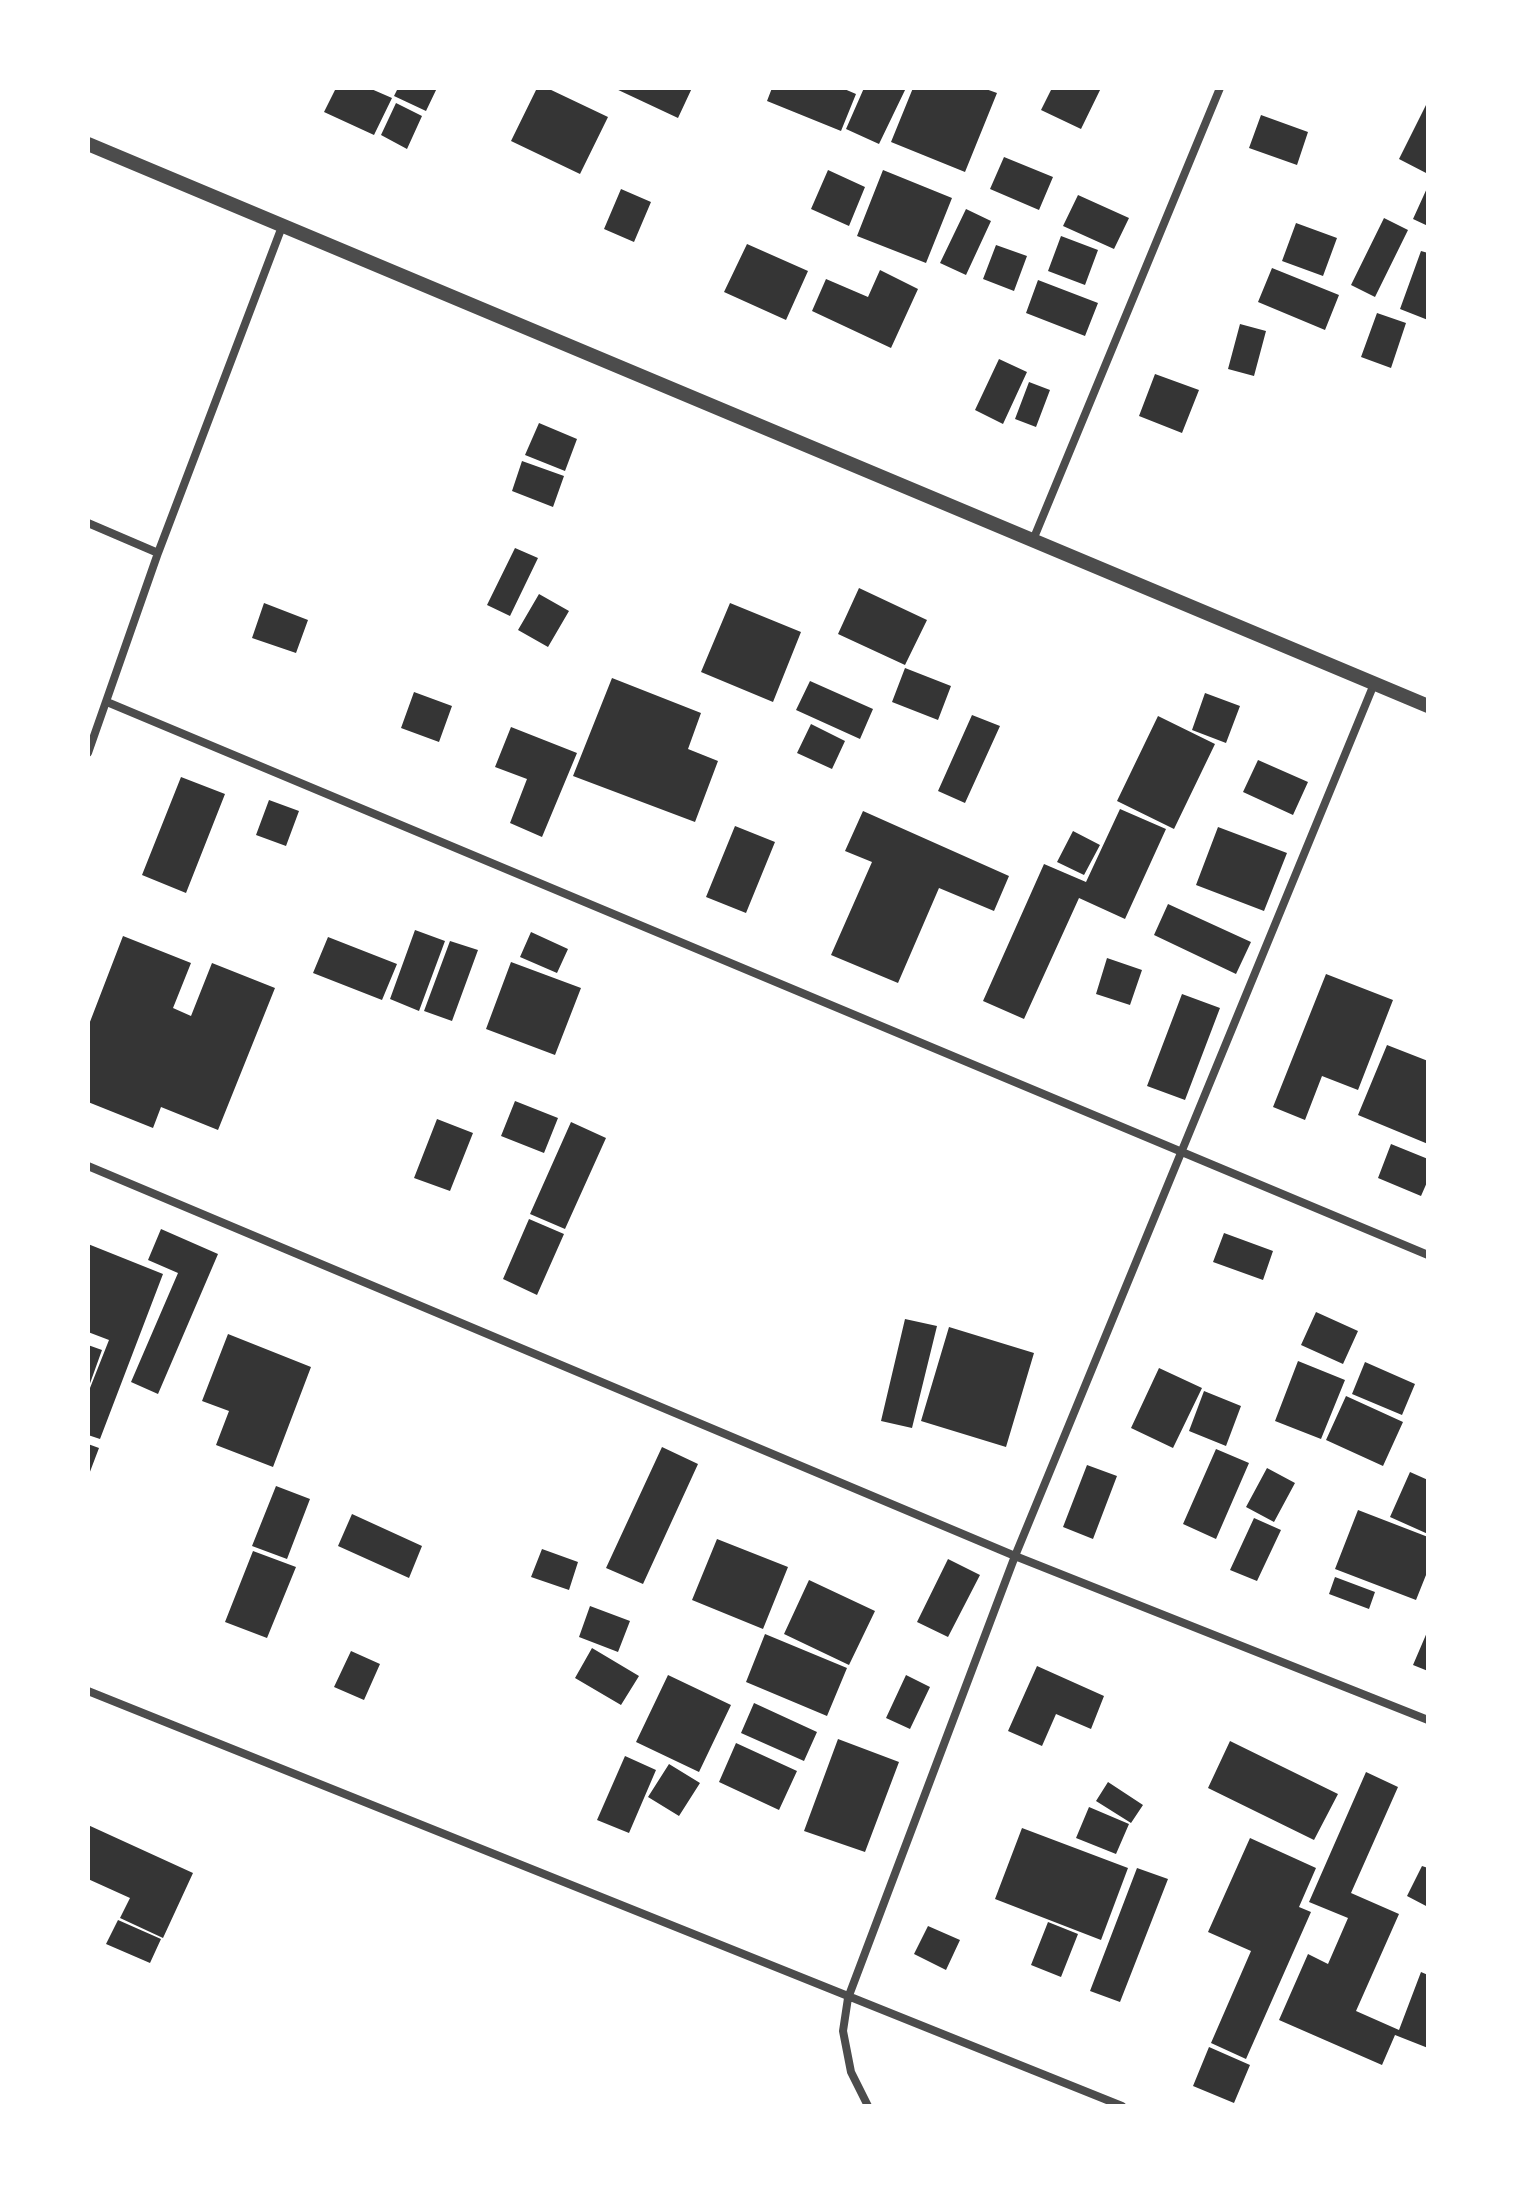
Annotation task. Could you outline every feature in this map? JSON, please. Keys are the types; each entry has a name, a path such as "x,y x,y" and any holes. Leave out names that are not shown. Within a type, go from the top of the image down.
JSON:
{"street":[{"path":"1033,540 1220,88"},
{"path":"88,144 1428,706"},
{"path":"88,753 158,553 283,224"},
{"path":"88,523 158,553"},
{"path":"868,2106 851,2072 843,2031 848,1998 1015,1556 1374,684"},
{"path":"107,702 1428,1255"},
{"path":"88,1166 1015,1556 1428,1720"},
{"path":"88,1691 1122,2106"}],"building":[{"path":"336,88 369,88 392,98 374,135 324,112"},
{"path":"398,88 437,88 426,111 394,96"},
{"path":"537,88 547,88 608,117 580,174 511,141"},
{"path":"614,88 692,88 678,118"},
{"path":"772,88 842,88 856,94 841,131 767,101"},
{"path":"864,88 906,88 879,144 846,129"},
{"path":"913,88 983,88 997,93 965,172 891,142"},
{"path":"1052,88 1101,88 1081,129 1041,110"},
{"path":"1428,101 1428,174 1399,159"},
{"path":"396,103 422,116 407,149 381,135"},
{"path":"1261,115 1308,132 1297,165 1249,148"},
{"path":"1004,157 1053,177 1039,210 990,189"},
{"path":"828,170 865,187 849,226 811,209"},
{"path":"883,170 952,198 926,263 857,236"},
{"path":"1428,186 1428,226 1413,219"},
{"path":"621,189 651,202 634,242 604,229"},
{"path":"1078,195 1129,218 1114,249 1063,226"},
{"path":"966,209 991,221 966,275 940,263"},
{"path":"1384,218 1408,230 1375,297 1351,285"},
{"path":"1296,223 1337,238 1323,276 1282,261"},
{"path":"1061,236 1098,250 1085,285 1048,271"},
{"path":"747,244 808,271 786,320 724,292"},
{"path":"996,245 1027,256 1014,291 983,279"},
{"path":"1421,251 1428,253 1428,320 1400,309"},
{"path":"1272,268 1339,295 1325,330 1258,302"},
{"path":"880,270 918,289 891,348 812,311 826,279 868,297"},
{"path":"1038,280 1098,303 1085,336 1026,313"},
{"path":"1377,313 1406,323 1391,368 1361,357"},
{"path":"1240,324 1266,331 1254,376 1228,369"},
{"path":"999,359 1027,372 1003,424 975,410"},
{"path":"1155,374 1199,390 1182,433 1139,416"},
{"path":"1029,382 1050,390 1036,427 1015,419"},
{"path":"539,423 577,439 565,471 525,455"},
{"path":"522,461 564,476 553,507 512,491"},
{"path":"515,548 538,558 510,616 487,605"},
{"path":"859,588 927,620 905,665 838,634"},
{"path":"539,594 569,611 548,647 518,630"},
{"path":"264,603 308,620 296,653 252,638"},
{"path":"730,603 801,632 773,702 701,672"},
{"path":"905,668 951,686 938,720 892,702"},
{"path":"612,678 701,713 688,749 718,761 695,822 573,776"},
{"path":"810,681 873,709 860,739 796,710"},
{"path":"414,692 452,706 439,742 401,728"},
{"path":"1205,693 1240,706 1226,743 1192,730"},
{"path":"972,715 1000,726 965,803 938,791"},
{"path":"1158,716 1215,744 1174,829 1117,801"},
{"path":"811,724 845,741 832,769 797,753"},
{"path":"511,727 577,753 542,837 510,823 527,779 495,767"},
{"path":"1258,760 1308,782 1293,815 1243,792"},
{"path":"181,777 225,794 186,893 142,875"},
{"path":"269,800 299,811 286,846 256,835"},
{"path":"1120,809 1166,829 1125,919 1079,898 1024,1019 983,1001 1044,864 1086,882"},
{"path":"863,811 1009,876 994,911 939,888 898,983 831,955 872,862 845,851"},
{"path":"735,826 775,842 746,913 706,897"},
{"path":"1218,827 1287,853 1264,911 1196,885"},
{"path":"1073,831 1100,845 1084,875 1057,862"},
{"path":"1168,904 1251,942 1236,974 1154,935"},
{"path":"415,930 445,941 419,1011 390,999"},
{"path":"531,932 568,949 557,973 520,957"},
{"path":"123,936 191,963 173,1008 191,1016 212,963 275,988 218,1130 161,1107 153,1128 88,1102 88,1027"},
{"path":"328,937 397,964 382,1000 313,973"},
{"path":"450,941 478,950 452,1021 424,1011"},
{"path":"1107,958 1142,970 1130,1005 1096,994"},
{"path":"511,962 581,988 555,1055 486,1029"},
{"path":"1326,974 1393,1000 1358,1090 1322,1076 1305,1120 1273,1107"},
{"path":"1182,994 1220,1008 1185,1100 1147,1086"},
{"path":"1387,1045 1428,1061 1428,1144 1358,1115"},
{"path":"515,1101 558,1118 544,1153 501,1136"},
{"path":"437,1119 473,1133 450,1191 414,1178"},
{"path":"571,1122 606,1138 565,1229 530,1214"},
{"path":"1391,1144 1428,1159 1428,1180 1421,1196 1378,1178"},
{"path":"529,1219 564,1234 537,1295 503,1279"},
{"path":"161,1229 218,1254 158,1394 131,1382 178,1273 148,1260"},
{"path":"1224,1233 1273,1251 1263,1280 1213,1262"},
{"path":"88,1244 163,1274 100,1439 88,1435 88,1393 109,1340 88,1332"},
{"path":"1316,1312 1358,1331 1343,1364 1301,1345"},
{"path":"905,1319 937,1326 912,1428 881,1421"},
{"path":"949,1327 1034,1353 1006,1447 921,1421"},
{"path":"228,1334 311,1367 273,1467 216,1445 229,1411 202,1401"},
{"path":"88,1345 102,1350 88,1389"},
{"path":"1298,1361 1345,1380 1321,1439 1275,1421"},
{"path":"1365,1362 1415,1384 1402,1415 1352,1394"},
{"path":"1159,1368 1202,1388 1173,1448 1131,1428"},
{"path":"1204,1391 1241,1406 1226,1446 1189,1431"},
{"path":"1346,1396 1403,1422 1383,1466 1326,1440"},
{"path":"88,1444 99,1448 88,1477"},
{"path":"662,1447 698,1464 643,1584 606,1568"},
{"path":"1216,1449 1249,1463 1216,1539 1183,1524"},
{"path":"1087,1465 1117,1476 1093,1539 1063,1527"},
{"path":"1267,1468 1295,1483 1274,1522 1246,1507"},
{"path":"1410,1472 1428,1480 1428,1534 1390,1517"},
{"path":"276,1486 310,1499 287,1559 252,1546"},
{"path":"1358,1510 1428,1537 1428,1570 1416,1600 1335,1569"},
{"path":"352,1514 422,1546 409,1578 338,1546"},
{"path":"1254,1518 1281,1530 1257,1581 1230,1570"},
{"path":"717,1539 788,1567 763,1629 692,1600"},
{"path":"542,1549 578,1562 569,1590 531,1577"},
{"path":"253,1551 296,1567 267,1638 225,1622"},
{"path":"948,1559 980,1575 948,1637 917,1622"},
{"path":"1335,1577 1375,1592 1369,1609 1329,1594"},
{"path":"809,1580 875,1611 849,1665 784,1634"},
{"path":"590,1606 630,1621 618,1652 579,1637"},
{"path":"1428,1630 1428,1671 1413,1665"},
{"path":"765,1634 847,1668 827,1716 746,1682"},
{"path":"592,1648 639,1676 621,1705 575,1678"},
{"path":"351,1651 380,1664 364,1700 334,1687"},
{"path":"1037,1666 1104,1696 1091,1729 1056,1714 1042,1746 1008,1731"},
{"path":"668,1675 731,1705 699,1772 636,1742"},
{"path":"906,1675 930,1687 910,1729 886,1718"},
{"path":"754,1703 817,1732 804,1761 741,1733"},
{"path":"838,1739 899,1762 865,1852 804,1831"},
{"path":"1230,1741 1338,1794 1314,1840 1208,1788"},
{"path":"736,1743 797,1771 779,1810 719,1782"},
{"path":"625,1756 656,1770 629,1833 597,1820"},
{"path":"669,1764 700,1783 679,1816 648,1797"},
{"path":"1366,1772 1398,1787 1351,1893 1399,1914 1356,2011 1399,2030 1421,1972 1428,1975 1428,2048 1395,2035 1382,2065 1279,2020 1308,1954 1328,1964 1348,1918 1309,1902"},
{"path":"1108,1782 1143,1805 1131,1823 1096,1801"},
{"path":"1089,1807 1129,1824 1116,1854 1076,1838"},
{"path":"88,1825 193,1873 163,1938 120,1918 130,1898 88,1879"},
{"path":"1022,1828 1128,1868 1101,1940 995,1899"},
{"path":"1250,1838 1316,1868 1299,1907 1311,1912 1246,2059 1211,2043 1251,1951 1208,1932"},
{"path":"1422,1866 1428,1868 1428,1907 1407,1896"},
{"path":"1137,1868 1168,1879 1120,2002 1090,1991"},
{"path":"118,1920 161,1939 150,1963 106,1944"},
{"path":"1048,1922 1078,1934 1061,1977 1031,1965"},
{"path":"928,1926 960,1940 946,1970 914,1954"},
{"path":"1209,2047 1250,2065 1234,2103 1193,2086"}]}
